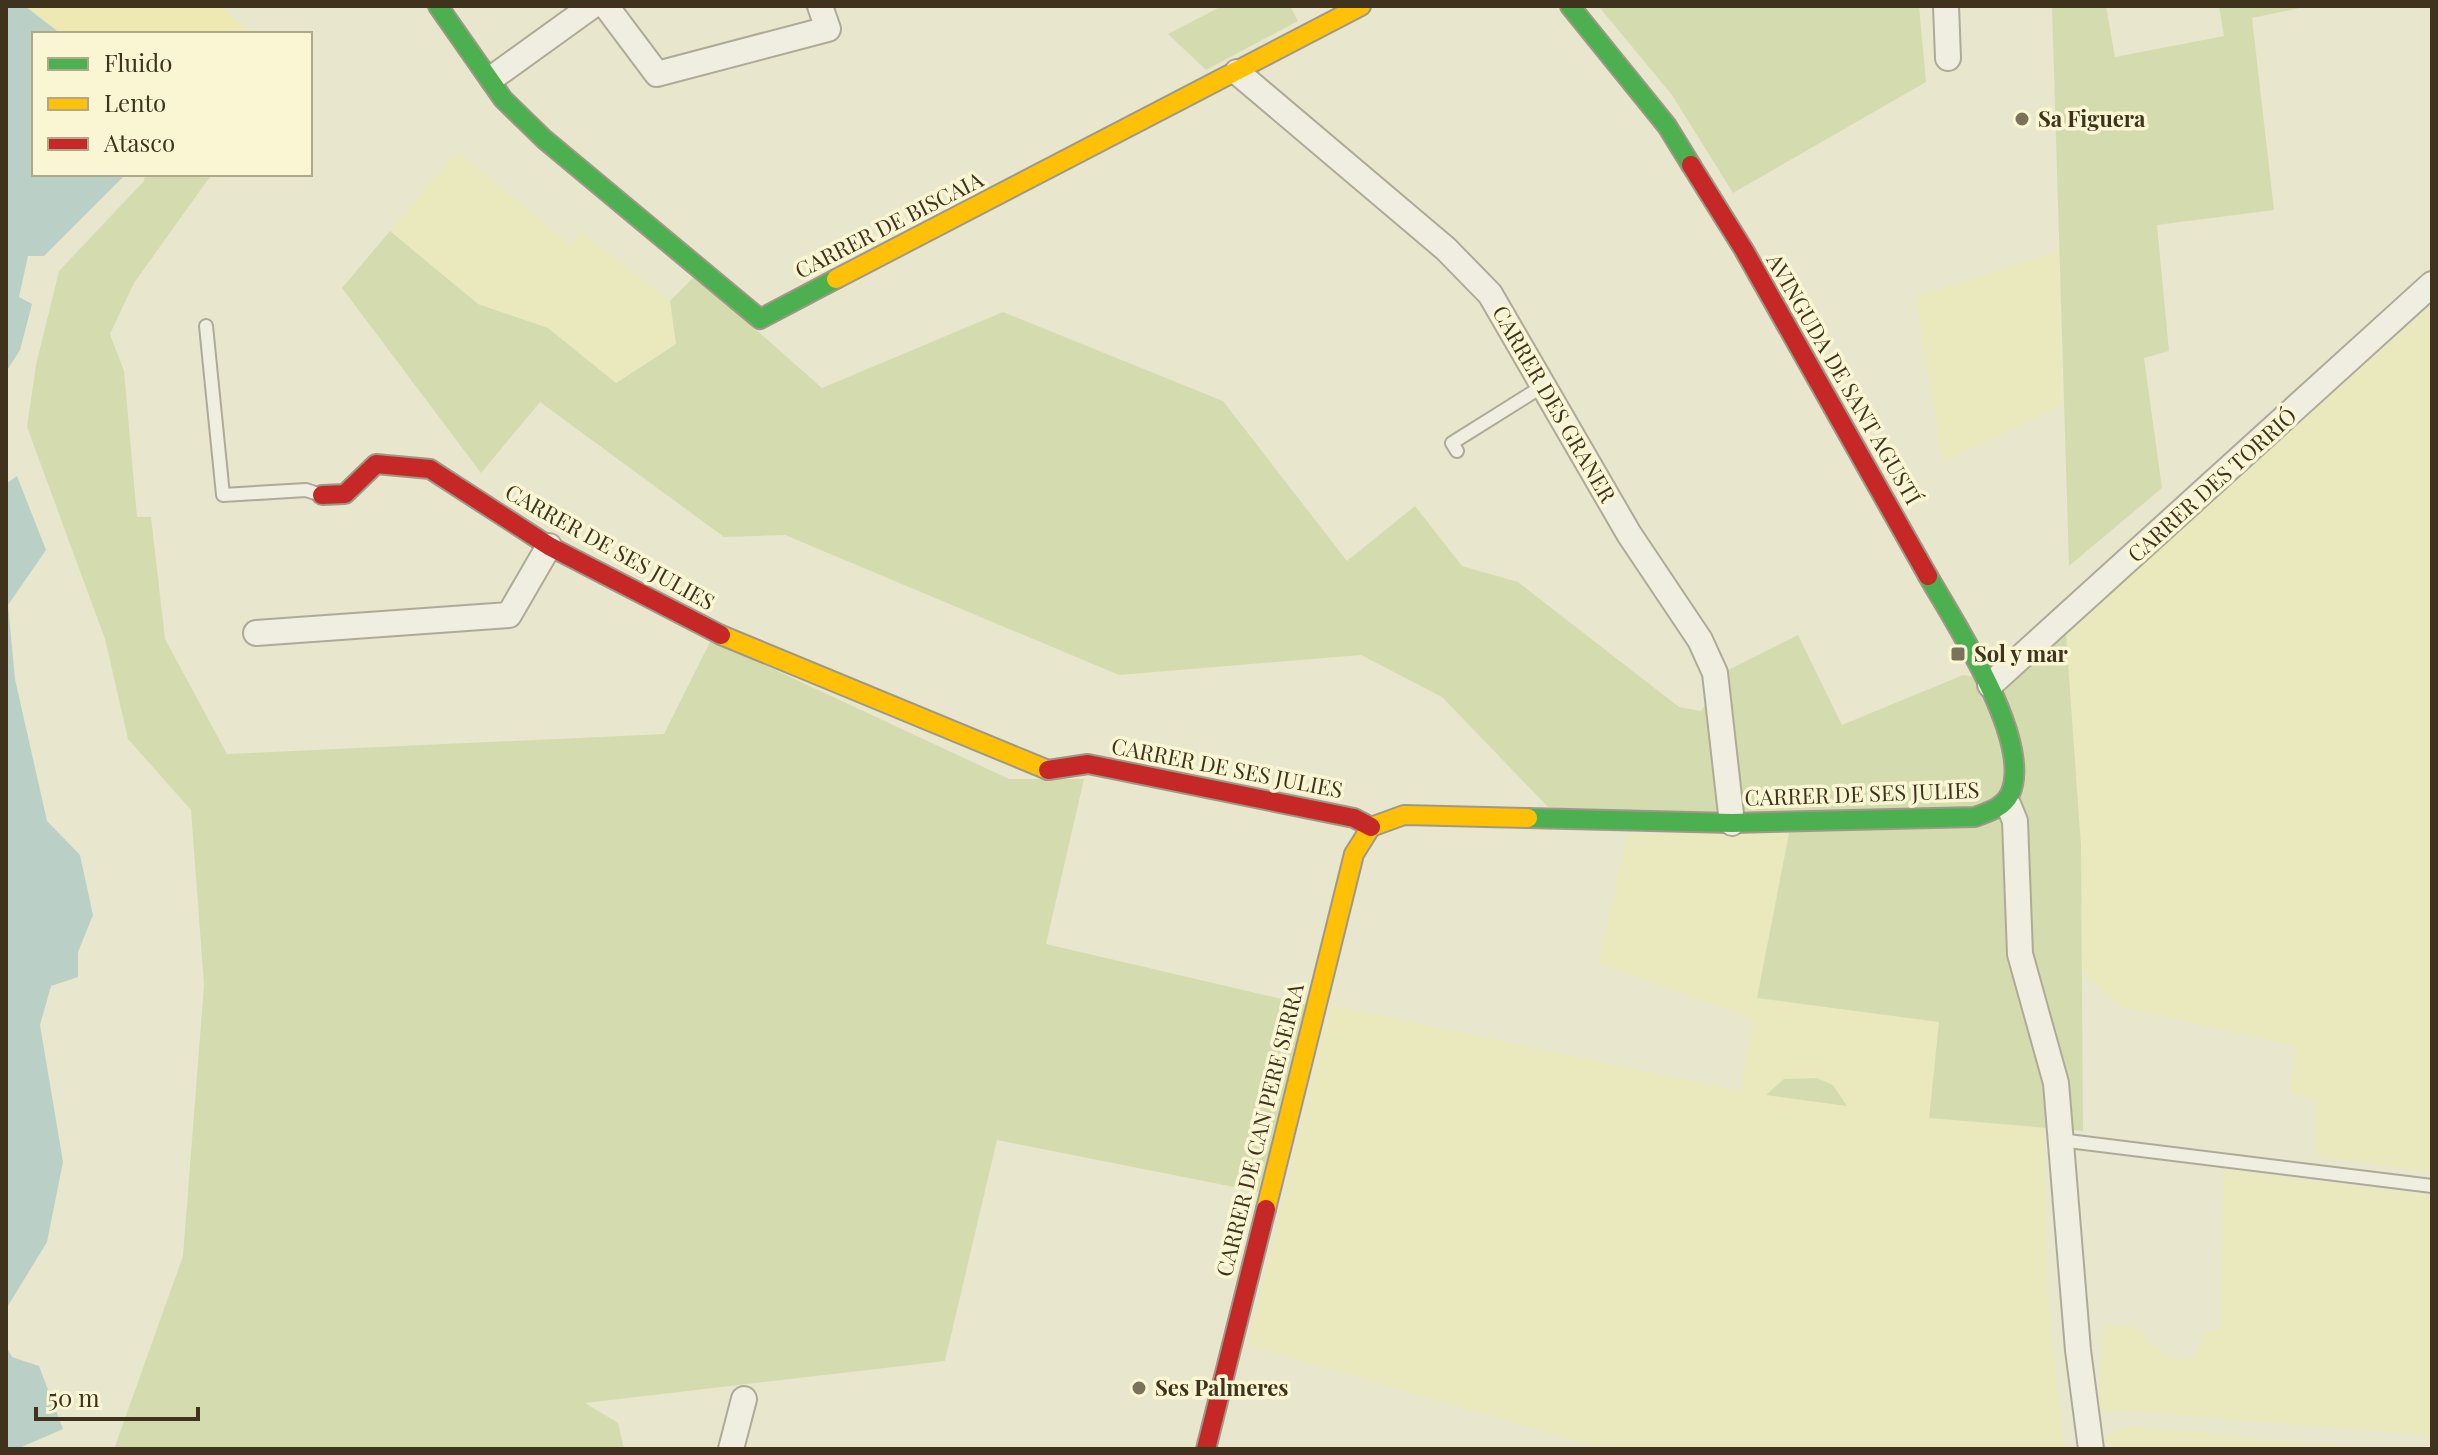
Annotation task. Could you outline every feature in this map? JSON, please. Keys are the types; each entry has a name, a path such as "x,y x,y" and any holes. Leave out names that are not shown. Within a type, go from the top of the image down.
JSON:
{"street":[{"path":"438,6 492,78 592,6"},
{"path":"606,6 657,74 828,29 820,6"},
{"name":"CARRER DE BISCAIA","path":"492,78 503,99 544,139 760,319 1361,6"},
{"name":"AVINGUDA DE SANT AGUSTÍ","path":"1570,6 1667,126 1744,250 1990,685 2012,750 2015,783 2008,804"},
{"path":"1946,6 1948,58"},
{"name":"CARRER DES GRANER","path":"1237,72 1446,249 1490,294 1629,534 1700,640 1715,673 1732,823"},
{"name":"CARRER DES TORRIÓ","path":"1990,685 2432,284"},
{"name":"CARRER DE SES JULIES","path":"322,495 345,494 376,464 430,469 549,546 655,603 760,654 1043,771 1088,764 1354,818 1371,827 1404,815 1732,823 1975,817 1995,813 2008,804"},
{"path":"256,633 509,615 549,546"},
{"path":"2008,804 2015,821 2020,954 2056,1083 2078,1350 2091,1449"},
{"name":"CARRER DE CAN PERE SERRA","path":"1206,1449 1354,854 1371,827"},
{"path":"731,1449 744,1399"}],"lane":[{"path":"206,326 223,495 306,490 322,495"},
{"path":"1457,451 1452,443 1543,386"},
{"path":"2060,1140 2432,1186"}],"green space":[{"path":"1222,6 1290,6 1298,21 1206,70 1168,34"},
{"path":"1919,6 1926,82 1733,193 1672,95 1600,8"},
{"path":"2052,6 2106,6 2115,57 2224,36 2219,6 2310,6 2252,18 2274,210 2157,225 2169,351 2144,358 2162,488 2069,566"},
{"path":"457,151 571,245 580,230 670,301 676,343 616,383 548,328 479,304 390,231"},
{"path":"145,176 211,176 134,283 110,334 124,371 137,517 151,517 165,639 227,754 664,734 711,640 1009,779 1084,779 1046,944 1307,1005 1259,1192 997,1140 945,1361 585,1403 618,1423 624,1449 114,1449 183,1256 204,985 191,810 128,739 105,639 27,427 36,365 59,271 144,181"},
{"path":"390,231 478,304 548,328 616,383 676,344 670,301 695,276 822,388 1003,312 1223,401 1347,561 1415,506 1462,566 1518,582 1679,707 1701,711 1728,670 1798,635 1842,725 1963,675 2009,682 2066,634 2081,845 2083,1131 1929,1118 1939,1022 1757,998 1789,833 1548,807 1442,697 1361,655 1119,675 785,535 724,537 540,402 481,473 342,288"},
{"path":"2059,251 2063,405 1943,462 1916,297"},
{"path":"2432,305 2432,1172 2315,1156 2315,1099 2290,1093 2296,1046 2118,1006 2082,971 2081,845 2066,634"},
{"path":"1789,833 1757,998 1940,1022 1930,1118 2044,1128 2047,1292 2064,1449 1604,1449 1248,1345 1331,1005 1740,1091 1753,1019 1600,964 1599,959 1628,834"},
{"path":"1817,1078 1833,1085 1847,1106 1766,1095 1784,1079"},
{"path":"2224,1170 2432,1196 2432,1436 2129,1411 2099,1412 2103,1326 2135,1327 2162,1352 2178,1361 2195,1357 2203,1332 2221,1329"},
{"path":"2131,1426 2377,1449 2106,1449 2106,1435"}],"sand":[{"path":"25,6 219,6 246,29 244,32 58,32"}],"shaded area":[{"path":"6,6 25,6 58,32 32,32 32,176 124,176 44,256 28,256 19,297 32,304 20,350 6,372"},
{"path":"17,476 46,550 8,605 15,679 47,821 80,855 93,915 78,952 78,977 51,986 40,1025 63,1162 47,1242 6,1309 6,484"},
{"path":"6,1346 12,1357 39,1366 63,1429 17,1449 6,1449"}],"traffic: fast":[{"path":"438,6 503,99 544,139 760,319 836,279"},
{"path":"1570,6 1667,126 1691,165"},
{"path":"1528,818 1732,823 1975,817 1995,809 2010,794 2014,772 2011,744 1988,683 1928,576"}],"traffic: slow":[{"path":"836,279 1361,6"},
{"path":"721,635 1048,770"},
{"path":"1266,1209 1354,854 1371,827 1404,815 1528,818"}],"traffic: jam":[{"path":"1691,165 1744,250 1928,576"},
{"path":"322,495 345,494 376,464 430,469 549,546 721,635"},
{"path":"1048,770 1088,764 1354,818 1371,827"},
{"path":"1206,1449 1266,1209"}],"place":[{"name":"Sa Figuera","path":"2022,119"},
{"name":"Sol y mar","path":"1958,654"},
{"name":"Ses Palmeres","path":"1139,1388"}]}
